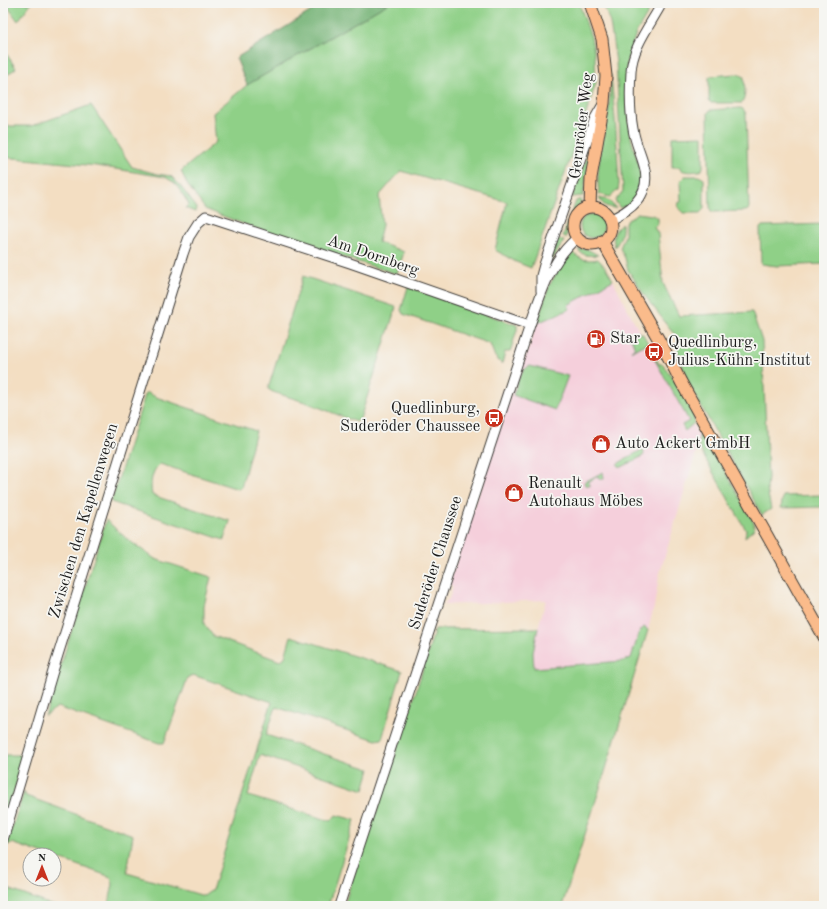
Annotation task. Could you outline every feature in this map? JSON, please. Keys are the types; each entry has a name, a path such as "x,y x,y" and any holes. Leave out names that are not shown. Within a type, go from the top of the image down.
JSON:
{"main road":[{"name":"Gernröder Weg","path":"590,3 599,27 604,52 606,76 604,104 592,164 590,207"},
{"path":"590,207 597,207 603,210 610,220 609,233 602,241 594,244 588,244 577,238 573,229 574,219 579,211 590,207"},
{"path":"602,241 824,637"}],"street":[{"path":"610,220 626,212 640,198 644,190 645,171 632,128 631,71 633,57 662,3"},
{"path":"542,293 540,283 542,270 596,118 604,104"},
{"name":"Am Dornberg","path":"206,216 350,263 530,325"},
{"name":"Zwischen den Kapellenwegen","path":"3,840 53,671 183,254 189,237 198,223 206,216"},
{"name":"Suderöder Chaussee","path":"339,906 530,325 551,270 562,253 577,238"}],"shaded area":[{"path":"613,280 640,333 643,334 699,436 699,443 659,576 654,607 648,630 644,628 640,630 631,658 623,661 534,668 533,653 546,600 442,605 449,599 453,587 449,583 510,396 537,323 569,309 567,305"}],"green space":[{"path":"5,3 31,3 18,21"},
{"path":"324,3 389,3 247,85 236,58"},
{"path":"389,3 579,3 591,37 595,56 596,83 531,268 516,262 495,250 507,202 401,171 379,196 382,225 378,242 404,252 397,274 287,240 205,209 187,184 181,171 216,142 213,113 247,85"},
{"path":"603,3 654,3 636,33 627,61 627,99 631,138 639,166 641,183 631,203 620,208 615,201 623,191 616,62 610,23"},
{"path":"3,49 16,68 3,78"},
{"path":"736,74 744,77 745,93 742,103 711,103 709,101 709,77"},
{"path":"611,75 619,184 618,190 610,197 599,194 598,175 609,108"},
{"path":"91,105 132,167 171,176 197,208 195,212 185,208 189,204 175,183 165,177 97,166 3,157 3,126 31,126"},
{"path":"741,108 746,114 749,209 746,211 713,212 711,211 710,207 708,113 710,110"},
{"path":"594,136 583,196 572,197"},
{"path":"703,136 702,170 688,172 680,169 680,167 672,167 672,137"},
{"path":"685,176 699,176 704,179 704,209 700,213 683,213 679,209 678,203 681,202 680,181"},
{"path":"599,198 608,200 616,208 606,206"},
{"path":"582,200 571,217 566,238 563,236 576,201"},
{"path":"637,213 652,215 658,218 658,224 654,227 658,234 663,283 679,316 752,312 762,341 768,477 767,489 771,509 762,515 687,381 677,348 679,340 645,296 628,270 625,258 620,248 625,235 625,222"},
{"path":"592,214 600,218 604,226 600,234 592,238 584,234 580,226 584,218"},
{"path":"622,224 621,236 615,247 614,234"},
{"path":"824,224 824,264 777,266 761,264 760,228 762,226"},
{"path":"557,238 564,241 547,268"},
{"path":"587,249 598,255 585,254 578,250"},
{"path":"573,253 584,259 598,259 606,268 613,280 568,305 570,309 537,323 549,286 563,262"},
{"path":"303,276 396,307 360,419 356,422 268,389"},
{"path":"408,287 517,325 517,330 510,352 505,352 502,364 495,357 490,344 403,314 401,310"},
{"path":"637,332 643,334 659,364 663,364 692,409 694,423 685,431 682,425 689,421 646,344 632,351 631,350 635,348 631,338"},
{"path":"530,366 568,376 555,410 513,395 521,374"},
{"path":"146,392 156,397 256,431 241,488 238,489 160,464 153,474 151,482 152,495 230,521 224,540 111,502"},
{"path":"700,435 708,440 754,523 754,529 745,537 746,530 698,446"},
{"path":"643,449 643,456 622,467 617,464"},
{"path":"603,472 604,478 600,480 598,476 588,482 590,486 585,485 584,482"},
{"path":"824,495 824,507 781,508 783,496"},
{"path":"106,520 127,539 155,559 211,577 204,606 204,624 213,636 280,661 285,657 291,636 402,671 382,739 376,740 276,707 266,735 370,769 364,790 260,755 248,796 331,821 336,815 355,820 328,906 108,906 113,885 111,877 62,860 62,847 24,847 12,843 6,846 24,792 26,796 133,835 127,873 204,896 212,890 272,702 193,675 188,677 164,743 159,743 57,707 45,716"},
{"path":"644,627 648,630 562,906 344,906 354,873 377,811 435,629 538,628 533,653 534,668 623,661 631,658 640,630"},
{"path":"3,755 21,755 24,759 3,828"},
{"path":"3,887 54,906 3,906"}],"place":[{"name":"Star","path":"596,339"},
{"name":"Quedlinburg, Julius-Kühn-Institut","path":"654,352"},
{"name":"Quedlinburg, Suderöder Chaussee","path":"494,418"},
{"name":"Auto Ackert GmbH","path":"601,444"},
{"name":"Renault Autohaus Möbes","path":"514,493"}]}
